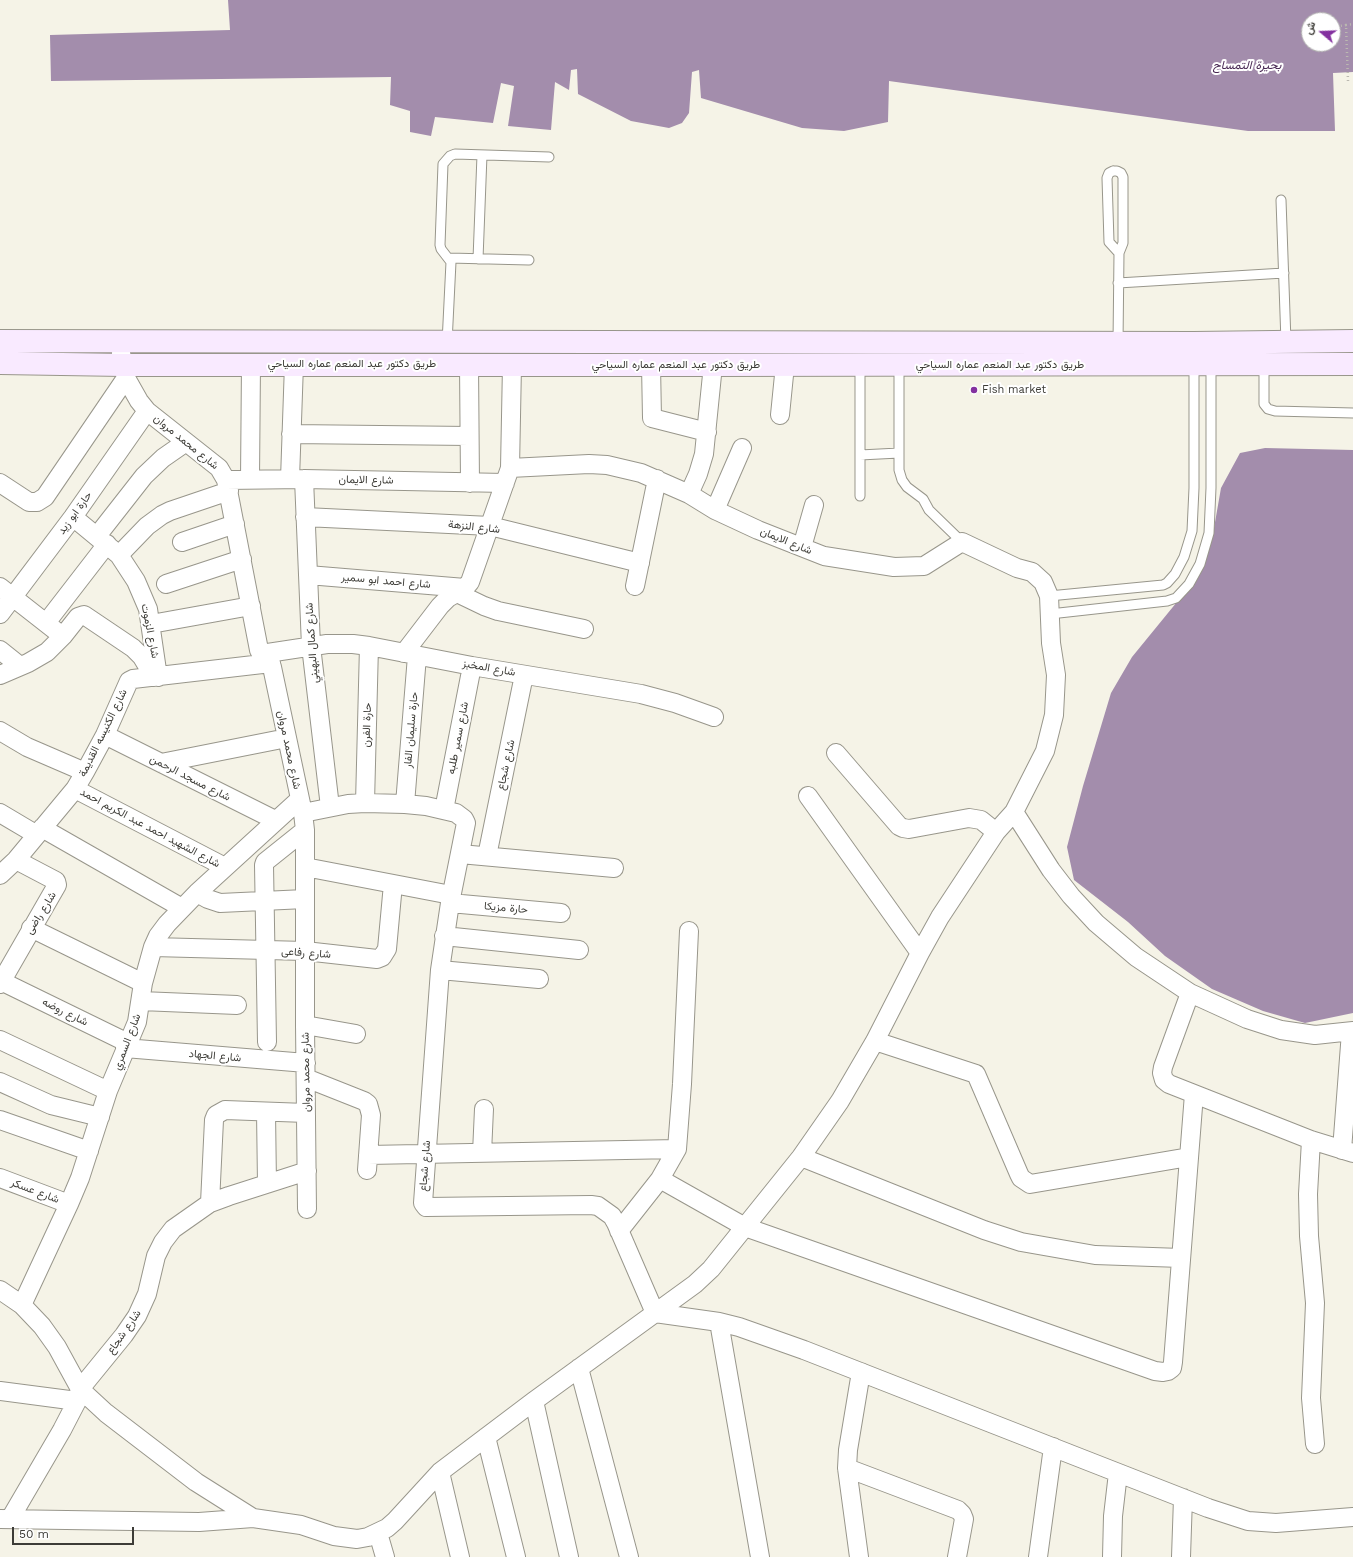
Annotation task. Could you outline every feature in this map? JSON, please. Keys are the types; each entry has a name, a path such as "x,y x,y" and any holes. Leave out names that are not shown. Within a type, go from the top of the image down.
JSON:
{"main road":[{"name":"طريق دكتور عبد المنعم عماره السياحي","path":"0,341 1118,343 1353,341"},
{"name":"طريق دكتور عبد المنعم عماره السياحي","path":"0,364 125,371 250,364 1353,364"}],"street":[{"name":"شارع محمد مروان","path":"120,342 125,371 139,401 147,411 218,468 227,486 251,606 287,738 303,814 305,867 307,1209"},
{"path":"250,364 250,479"},
{"name":"شارع كمال البهيني","path":"294,364 291,434 297,479 305,517 310,646 330,807"},
{"path":"469,365 470,483"},
{"path":"411,654 440,606 448,598 470,582 508,476 512,365"},
{"path":"651,365 652,418 707,432"},
{"path":"689,494 698,474 704,454 713,365"},
{"path":"780,415 785,365"},
{"path":"0,483 28,502 37,502 45,497 125,371"},
{"name":"حارة ابو زيد","path":"0,614 6,592 73,517 147,411"},
{"path":"291,434 470,436"},
{"path":"46,623 108,545 144,476 164,458 186,442"},
{"path":"715,510 742,448"},
{"name":"شارع الايمان","path":"108,545 147,526 170,511 227,486 250,479 470,483 589,464 607,465 641,473 657,479 689,494 715,510 758,530 824,556 894,567 924,566 962,542"},
{"path":"635,586 657,479"},
{"path":"802,547 814,505"},
{"name":"شارع الزموت","path":"73,517 108,545 136,581 151,624 156,677"},
{"name":"شارع النزهة","path":"305,517 490,526 640,563"},
{"path":"182,542 235,524"},
{"path":"5,1519 199,1522 253,1518 301,1525 345,1538 356,1539 378,1533 395,1521 440,1472 534,1401 695,1284 711,1269 801,1157 840,1101 875,1041 920,952 940,917 996,832 1014,812 1045,751 1054,715 1056,675 1051,643 1049,596 1043,582 1032,572 1017,568 962,542"},
{"path":"166,584 242,559"},
{"name":"شارع احمد ابو سمير","path":"308,575 461,590"},
{"path":"461,590 484,606 498,611 584,629"},
{"path":"6,592 63,636"},
{"path":"151,624 251,606"},
{"path":"0,675 47,652 63,636 78,617 87,616 138,652 156,677"},
{"name":"شارع المخبز","path":"266,659 310,646 340,644 369,646 472,666 646,696 675,703 714,716"},
{"name":"حارة الفرن","path":"365,803 369,646"},
{"path":"0,650 20,666"},
{"name":"حارة سليمان الفار","path":"405,804 411,654"},
{"name":"شارع الكنيسه القديمة","path":"0,875 16,860 75,789 105,735 129,681 133,679 156,677 266,659"},
{"name":"شارع سمير طلبه","path":"444,810 472,666"},
{"name":"شارع شجاع","path":"487,856 524,674"},
{"name":"شارع الشهيد احمد عبد الكريم احمد","path":"0,731 27,746 85,772"},
{"name":"شارع مسجد الرحمن","path":"105,735 275,820"},
{"path":"161,763 287,738"},
{"path":"836,753 903,828 969,818 981,820 996,832"},
{"name":"شارع الشهيد احمد عبد الكريم احمد","path":"75,789 225,867"},
{"path":"808,796 920,952"},
{"name":"شارع شجاع","path":"303,814 330,807 365,803 405,804 444,810 461,815 466,823 444,936 440,970 423,1203 426,1207 598,1206 606,1211 620,1230 655,1313"},
{"path":"1014,812 1051,870 1071,896 1096,923 1136,957 1190,993 1247,1019 1281,1030 1315,1035 1352,1032 1348,1152 1311,1140 1169,1084 1164,1080 1162,1072 1190,993"},
{"path":"0,813 40,832 182,908"},
{"path":"267,1042 264,868 265,862 303,814"},
{"name":"شارع السمري","path":"22,1305 69,1204 89,1151 108,1091 137,1022 143,983 153,947 162,930 197,893 275,820 303,814"},
{"path":"460,854 614,868"},
{"name":"شارع راضى","path":"1,983 57,887 57,883 16,860"},
{"name":"حارة مزيكا","path":"305,867 393,884 451,899 562,913"},
{"name":"شارع رفاعى","path":"153,947 305,951 377,959 382,957 387,949 393,884"},
{"path":"197,893 208,900 220,903 305,899"},
{"path":"32,928 143,983"},
{"path":"620,1230 660,1178 677,1149 682,1084 689,931"},
{"path":"444,936 579,950"},
{"path":"440,970 539,979"},
{"name":"شارع روضه","path":"1,983 127,1045"},
{"path":"141,1001 237,1005"},
{"path":"305,1025 356,1034"},
{"path":"0,1040 108,1091"},
{"path":"875,1041 976,1074 1019,1174 1021,1178 1030,1184 1189,1157"},
{"name":"شارع الجهاد","path":"127,1045 306,1071 368,1104 371,1115 368,1163 426,1154"},
{"path":"0,1082 51,1105 100,1117"},
{"path":"660,1178 745,1227 1154,1371 1163,1372 1172,1368 1173,1362 1194,1094"},
{"path":"482,1153 484,1109"},
{"path":"210,1203 214,1120 216,1115 225,1110 306,1113"},
{"path":"266,1112 267,1184"},
{"path":"0,1120 89,1151"},
{"path":"1311,1140 1308,1194 1309,1236 1316,1302 1311,1398 1315,1444"},
{"path":"426,1154 677,1149"},
{"path":"801,1157 984,1230 1021,1242 1095,1255 1182,1258"},
{"name":"شارع شجاع","path":"5,1519 62,1430 78,1395 138,1316 147,1294 156,1256 163,1242 173,1229 210,1203 307,1171"},
{"name":"شارع عسكر","path":"0,1178 69,1204"},
{"path":"0,1290 22,1305 42,1326 57,1347 78,1395"},
{"path":"655,1313 718,1322 739,1327 861,1372 1208,1508 1248,1521 1276,1523 1353,1517"},
{"path":"718,1322 760,1557"},
{"path":"579,1368 630,1557"},
{"path":"859,1557 847,1468 848,1450 861,1372"},
{"path":"0,1391 78,1395 106,1413 196,1482 253,1518"},
{"path":"534,1401 570,1557"},
{"path":"486,1437 516,1557"},
{"path":"1038,1557 1053,1447"},
{"path":"847,1468 958,1510 964,1519 957,1557"},
{"path":"440,1472 460,1557"},
{"path":"1112,1557 1113,1516 1118,1473"},
{"path":"1181,1557 1183,1498"},
{"path":"378,1533 384,1556"}],"lane":[{"path":"447,342 451,266 449,258 443,253 440,245 443,164 455,154 549,157"},
{"path":"478,259 482,155"},
{"path":"1118,343 1119,253 1123,243 1123,177 1121,173 1113,171 1109,173 1107,178 1109,242 1119,253"},
{"path":"1281,200 1286,342"},
{"path":"449,258 529,260"},
{"path":"1118,283 1284,273"},
{"path":"1049,596 1162,585 1170,580 1180,565 1188,546 1192,525 1203,364"},
{"path":"1050,614 1167,601 1176,598 1189,584 1202,557 1209,533 1211,488 1203,364"},
{"path":"1264,364 1264,404 1268,409 1275,411 1353,413"},
{"path":"860,365 860,496"},
{"path":"899,365 899,470 902,480 923,499 929,510 962,542"},
{"path":"860,455 899,453"},
{"path":"1180,565 1195,573"}],"path":[{"path":"1341,26 1353,24"},
{"path":"1346,25 1348,81"}],"water":[{"name":"بحيرة التمساح","path":"228,0 1353,0 1353,72 1333,73 1335,131 1248,131 889,81 888,122 844,131 802,128 701,98 699,70 692,72 689,113 682,123 669,128 631,121 578,94 577,69 571,70 569,90 555,82 551,130 508,126 514,86 501,83 493,123 435,117 431,136 410,132 410,111 390,105 391,77 51,81 50,35 230,30"},
{"path":"1265,448 1353,450 1353,1013 1305,1023 1263,1011 1212,989 1165,956 1128,922 1074,880 1067,847 1083,786 1111,693 1132,657 1199,575 1214,528 1221,488 1240,453"}],"place":[{"name":"Fish market","path":"974,390"}]}
